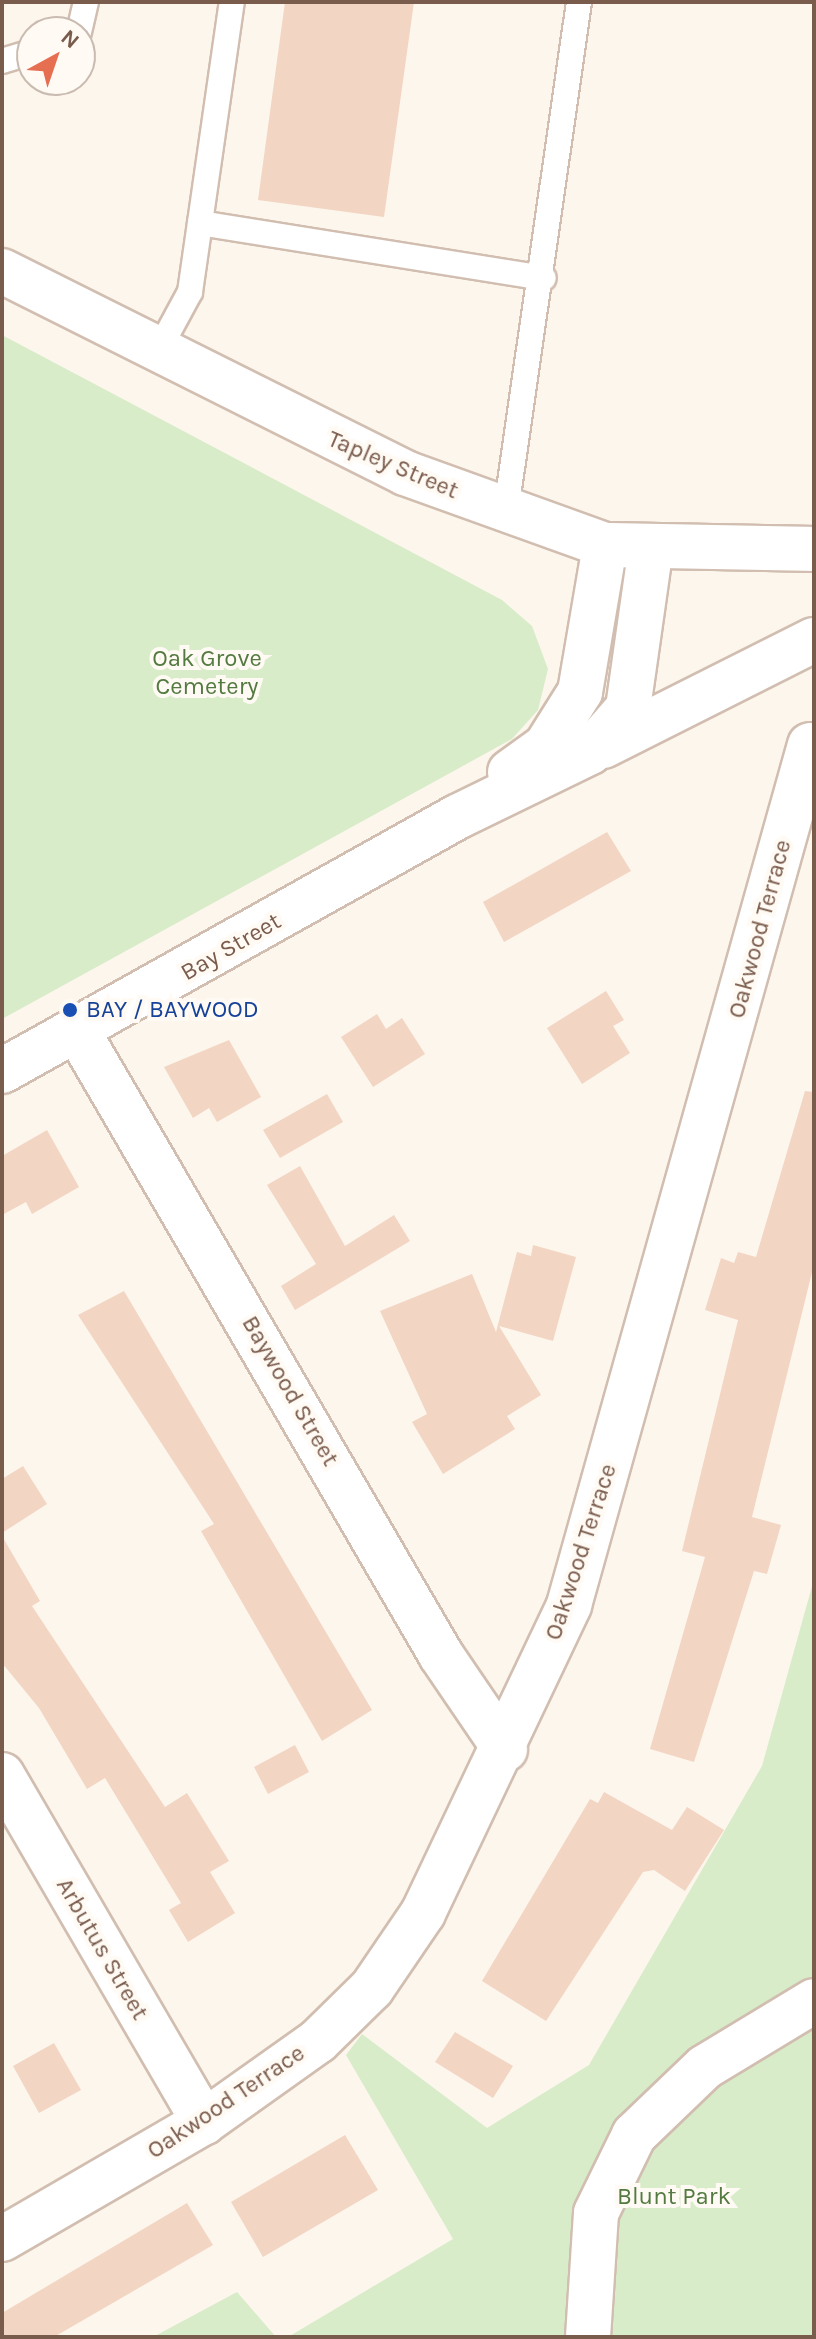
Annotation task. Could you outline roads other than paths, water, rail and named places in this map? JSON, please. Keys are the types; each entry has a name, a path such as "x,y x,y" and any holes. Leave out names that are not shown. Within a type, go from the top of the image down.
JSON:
{"street":[{"name":"Tapley Street","path":"2,271 157,353 391,467 605,545 814,549"},
{"name":"Bay Street","path":"457,817 546,746 565,722 586,669 605,545"},
{"name":"Bay Street","path":"2,1071 78,1032 457,817 590,752 628,708 651,547"},
{"path":"590,752 814,640"},
{"name":"Oakwood Terrace","path":"2,2239 204,2122 318,2041 372,1988 423,1913 505,1749 569,1605 810,745"},
{"name":"Baywood Street","path":"78,1032 441,1655 505,1749"},
{"name":"Arbutus Street","path":"2,1775 204,2122"},
{"path":"588,2337 596,2213 634,2135 705,2067 814,2001"}],"lane":[{"path":"157,353 190,292 232,2"},
{"path":"506,510 544,278 579,2"},
{"path":"200,223 544,278"}],"place":[{"name":"BAY / BAYWOOD","path":"70,1010"}],"park label":[{"name":"Oak Grove Cemetery","path":"207,673"},
{"name":"Blunt Park","path":"674,2197"}]}
